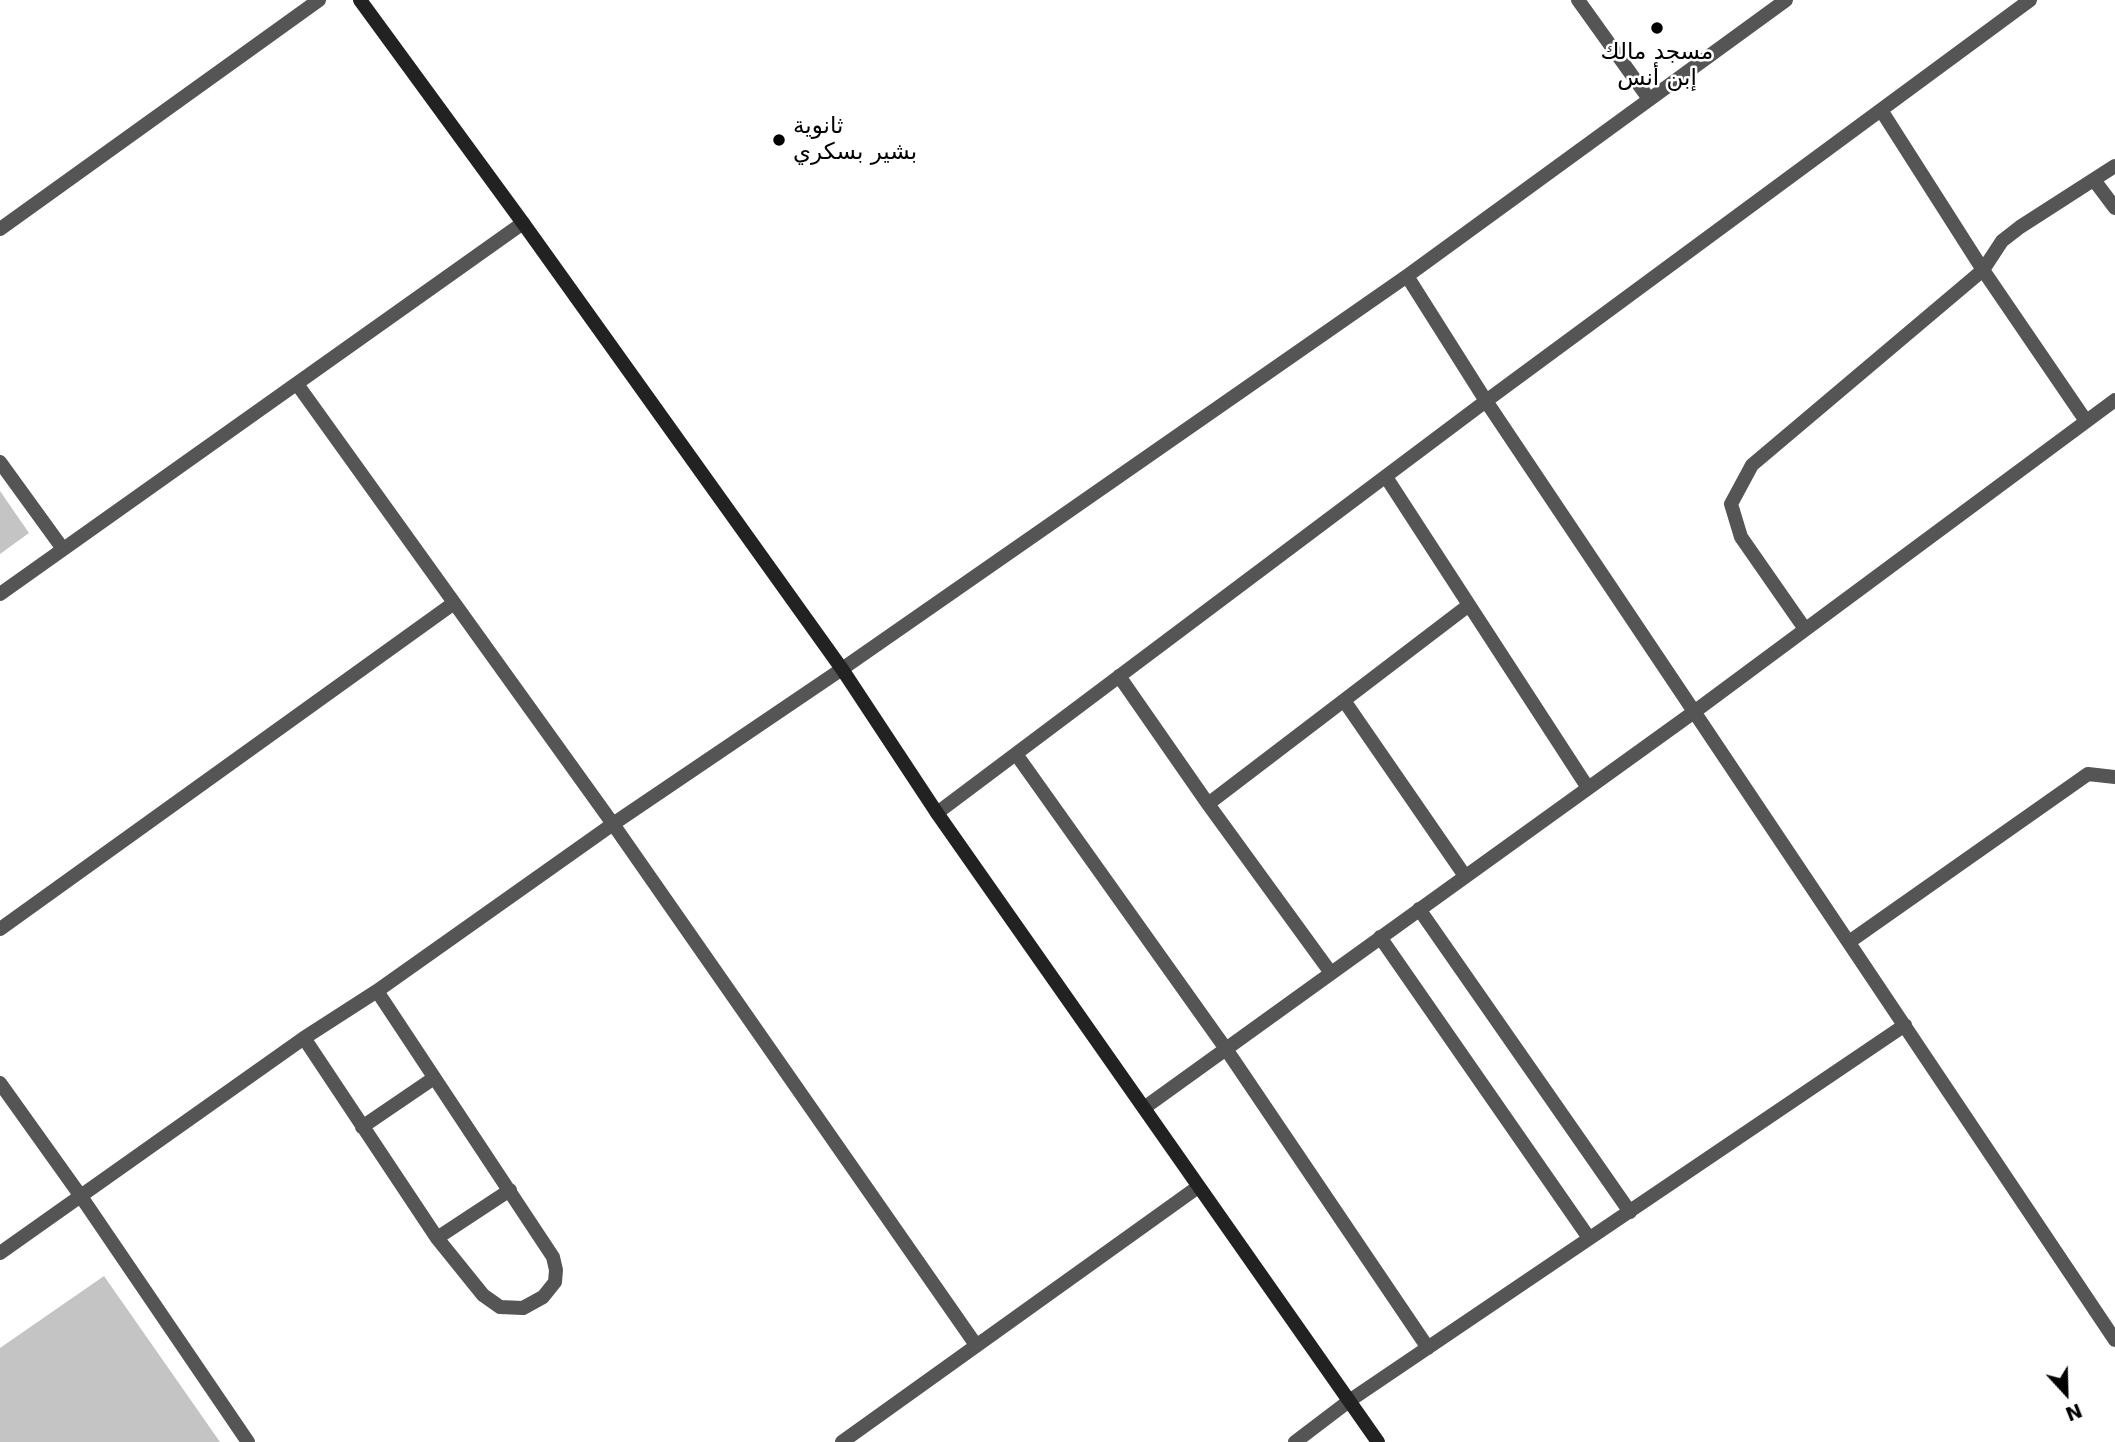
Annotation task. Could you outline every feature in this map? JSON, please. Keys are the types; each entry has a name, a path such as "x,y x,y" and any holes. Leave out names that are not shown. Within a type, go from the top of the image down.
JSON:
{"street":[{"path":"0,229 318,0"},
{"path":"360,0 842,669 937,813 1378,1442"},
{"path":"1578,0 1649,99"},
{"path":"0,1253 303,1038 377,991 613,824 842,669 1407,276 1787,0"},
{"path":"937,813 1486,401 2030,0"},
{"path":"1881,110 1983,270 2086,421"},
{"path":"1805,629 1741,537 1731,504 1752,464 1983,270 2002,242 2020,227 2115,166"},
{"path":"2094,180 2115,208"},
{"path":"0,594 523,223"},
{"path":"1407,276 1486,401 2115,1340"},
{"path":"297,384 613,824 976,1345"},
{"path":"1144,1108 1694,712 2115,400"},
{"path":"0,462 63,549"},
{"path":"1386,477 1588,788"},
{"path":"0,929 454,603"},
{"path":"1208,804 1469,606"},
{"path":"1119,676 1331,973"},
{"path":"1345,702 1465,876"},
{"path":"1016,754 1226,1049 1427,1348"},
{"path":"1849,942 2088,774 2115,777"},
{"path":"1419,909 1630,1212"},
{"path":"1380,937 1589,1238"},
{"path":"303,1038 437,1238 483,1295 500,1307 523,1308 543,1297 555,1282 553,1257 377,991"},
{"path":"1295,1442 1349,1401 1905,1025"},
{"path":"362,1127 433,1078"},
{"path":"0,1083 80,1195 247,1442"},
{"path":"842,1442 1198,1187"},
{"path":"437,1238 510,1190"}],"building":[{"path":"0,491 29,533 0,554"},
{"path":"104,1276 220,1442 0,1442 0,1348"}],"place":[{"name":"مسجد مالك إبن أنس","path":"1657,28"},
{"name":"ثانوية بشير بسكري","path":"779,140"}]}
